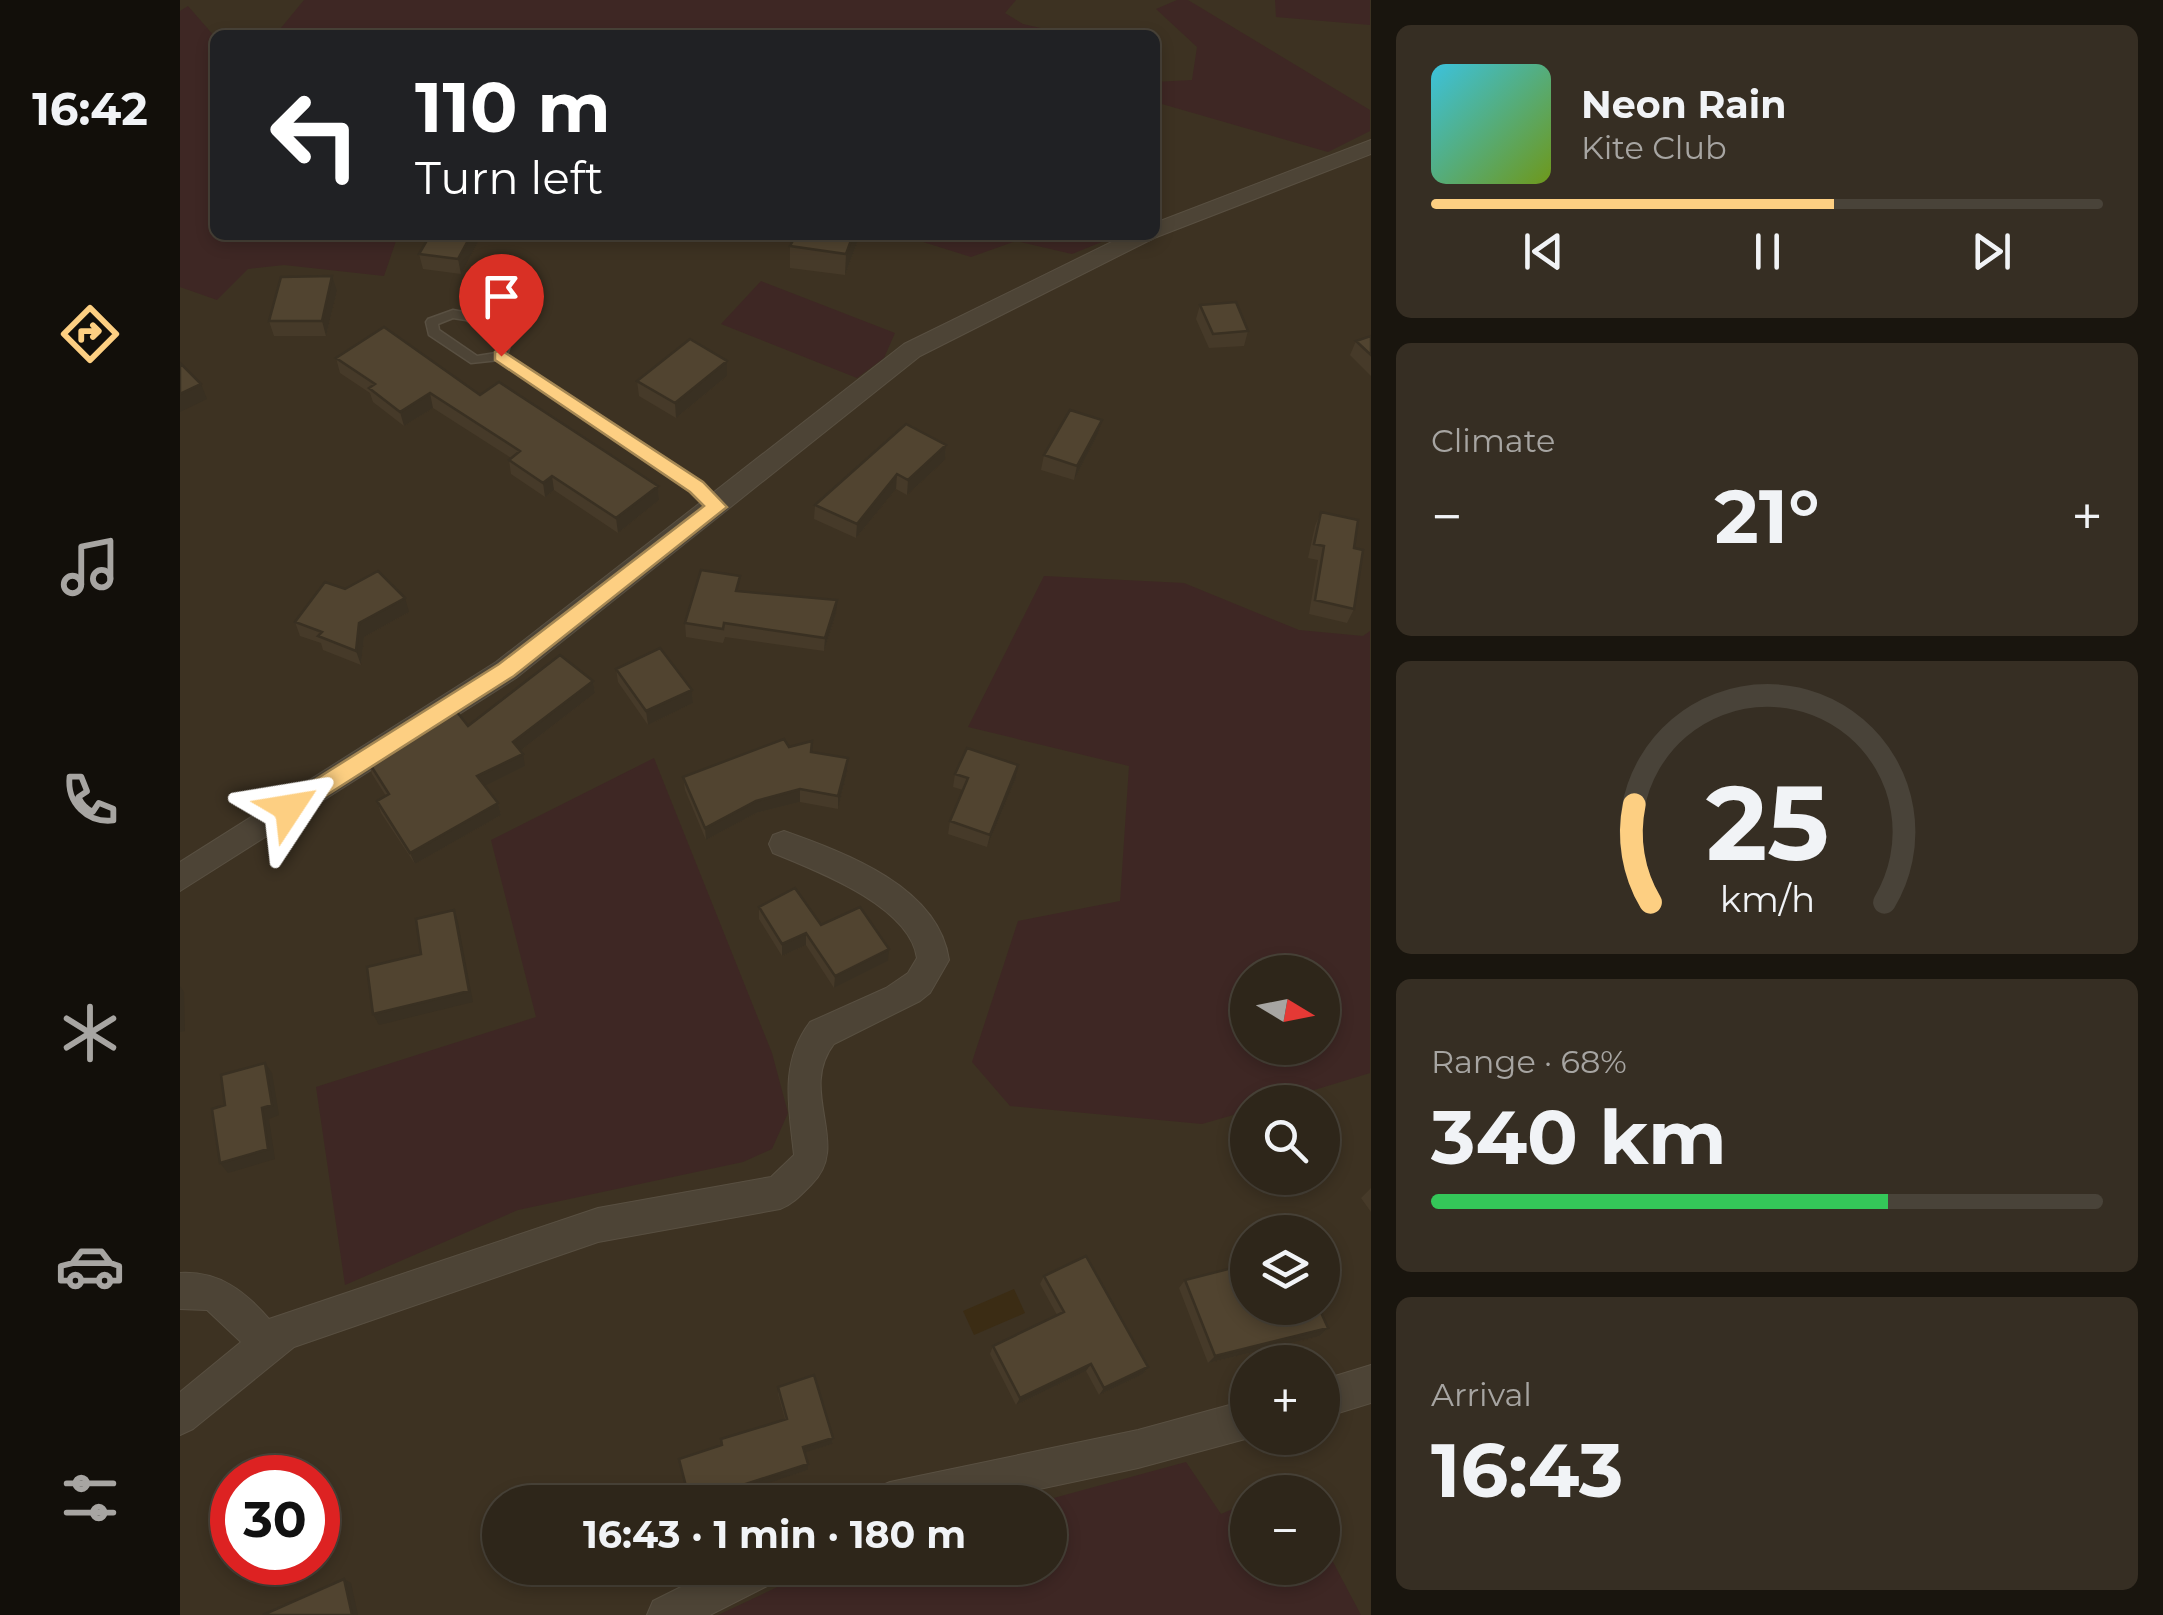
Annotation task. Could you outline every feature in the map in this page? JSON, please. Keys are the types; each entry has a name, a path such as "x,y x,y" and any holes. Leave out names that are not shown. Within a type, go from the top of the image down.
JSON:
{"street":[{"path":"1160,229 1369,148"},
{"path":"180,878 506,670 912,350 1073,266 1133,240"},
{"path":"180,1416 283,1332 598,1225 780,1192 812,1161 805,1075 811,1044 822,1033 916,986 928,972 933,942 917,918 860,878 784,844"},
{"path":"180,1292 204,1290 219,1295 231,1303 267,1346"},
{"path":"1340,1393 1370,1384"},
{"path":"970,1485 1138,1449 1230,1424"},
{"path":"667,1615 727,1585"}],"lane":[{"path":"501,356 506,338 460,311 449,312 432,322 433,332 475,360 501,356 696,487 717,507"}],"shaded area":[{"path":"304,0 1016,0 1005,13 1023,24 1049,30 279,30"},
{"path":"1188,0 1370,110 1370,131 1328,152 1160,103 1160,82 1192,80 1197,47 1156,9"},
{"path":"1275,0 1370,0 1370,25 1276,17"},
{"path":"188,6 210,31 210,240 396,240 384,276 284,265 248,269 217,300 180,287 180,11"},
{"path":"917,240 1107,240 1072,254 1016,241 971,257"},
{"path":"761,281 895,333 884,358 857,378 721,324"},
{"path":"1044,576 1184,583 1299,630 1363,636 1370,631 1370,1073 1331,1085 1230,1085 1230,1116 1202,1124 1010,1106 972,1062 1018,921 1120,901 1129,766 968,727"},
{"path":"654,758 772,1053 788,1113 772,1149 743,1162 518,1210 345,1285 316,1087 536,1017 491,840"},
{"path":"1014,1289 1025,1313 974,1335 963,1311"},
{"path":"1186,1462 1221,1514 1230,1510 1230,1585 1340,1585 1340,1575 1361,1615 718,1615 782,1585 1067,1585 1067,1494"}],"building":[{"path":"427,240 468,240 458,259 419,254"},
{"path":"793,240 851,240 846,254 790,246"},
{"path":"332,276 322,321 269,321 281,277"},
{"path":"1236,302 1248,331 1213,334 1200,305"},
{"path":"384,327 480,395 499,382 658,486 616,518 552,476 543,483 509,460 520,451 430,393 400,412 369,388 375,384 336,358"},
{"path":"1371,336 1371,355 1356,341"},
{"path":"690,339 727,361 675,403 637,381"},
{"path":"180,363 201,384 180,394"},
{"path":"1070,410 1102,420 1077,466 1044,455"},
{"path":"906,424 946,445 908,480 897,474 857,524 815,505"},
{"path":"1321,512 1358,520 1354,548 1363,550 1354,609 1315,600 1324,546 1314,544"},
{"path":"701,570 740,576 736,591 837,600 825,638 724,623 723,629 685,623"},
{"path":"378,571 405,598 359,623 356,651 295,622 325,582 345,589"},
{"path":"660,648 692,690 646,711 616,669"},
{"path":"560,655 593,681 513,742 523,754 477,776 498,803 410,853 377,801 389,794 368,761 457,712 468,726"},
{"path":"784,739 789,747 812,741 811,752 848,758 838,796 800,789 756,801 705,828 683,777"},
{"path":"967,748 1018,765 990,835 950,821 968,778 955,774"},
{"path":"795,888 821,925 860,907 889,949 835,976 806,933 782,944 759,907"},
{"path":"454,910 469,991 373,1014 367,967 421,954 416,919"},
{"path":"265,1063 272,1105 262,1108 268,1149 220,1163 212,1109 225,1105 221,1075"},
{"path":"1086,1256 1148,1367 1104,1388 1091,1364 1020,1398 993,1346 1064,1312 1044,1276"},
{"path":"1230,1269 1230,1325 1328,1328 1259,1345 1230,1345 1230,1352 1215,1356 1185,1280"},
{"path":"814,1375 833,1438 803,1447 808,1464 742,1485 686,1485 679,1459 722,1445 721,1439 787,1419 778,1387"},
{"path":"344,1579 352,1615 263,1615 330,1585 340,1585"}],"route":[{"path":"289,808 506,670 717,507 696,487 501,356"}]}
